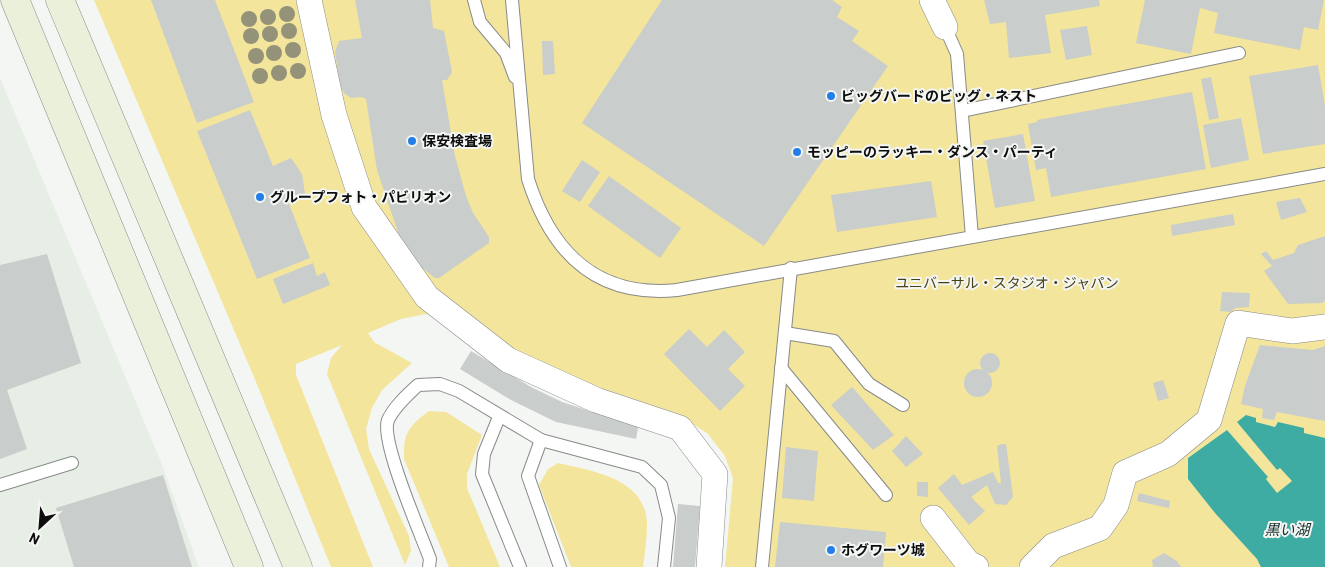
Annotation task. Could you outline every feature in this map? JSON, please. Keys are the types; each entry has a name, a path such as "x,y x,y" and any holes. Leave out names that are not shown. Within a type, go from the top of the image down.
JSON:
{"street":[{"path":"15,0 249,567"},
{"path":"60,0 298,567"},
{"path":"309,0 334,116 364,207 427,298 508,360 596,400 680,428 714,474 709,567"},
{"path":"932,0 945,27"},
{"path":"1032,567 1052,546 1100,528 1116,505 1125,473 1168,454 1209,420 1238,323 1292,331 1325,326"},
{"path":"932,518 968,563 976,567"}],"lane":[{"path":"474,0 480,22 506,53 520,88"},
{"path":"512,0 528,179 535,201 555,239 584,267 623,287 659,292 1325,174"},
{"path":"945,27 957,54 972,237"},
{"path":"962,110 1239,53"},
{"path":"762,567 790,268"},
{"path":"784,333 834,341 869,384 903,405"},
{"path":"781,368 886,495"},
{"path":"430,567 430,559 388,446 388,421 402,401 418,385 440,384 459,391 499,417 541,440 642,467 661,485 669,518 664,567"},
{"path":"499,417 484,454 482,474 520,567"},
{"path":"541,440 528,476 560,567"},
{"path":"0,485 72,463"}],"shaded area":[{"path":"0,78 161,462 199,567 0,567"}],"green space":[{"name":"ユニバーサル・スタジオ・ジャパン","path":"94,0 1325,0 1325,567 725,567 733,478 725,456 707,433 680,416 542,368 456,318 426,314 401,319 368,333 374,342 412,363 382,390 372,408 366,429 369,449 409,536 411,551 405,565 327,374 331,358 342,345 296,364 296,375 373,567 331,567 256,382"},
{"path":"429,411 446,412 482,435 467,474 467,488 500,567 449,567 404,459 406,436 412,426"},
{"path":"558,463 586,469 615,479 637,496 644,508 647,524 643,567 571,567 539,485 548,469"}],"water":[{"name":"黒い湖","path":"1246,415 1256,418 1256,422 1275,427 1278,422 1304,428 1304,433 1325,438 1325,567 1261,567 1257,559 1215,513 1188,479 1188,458 1227,430 1268,477 1266,479 1277,493 1292,481 1280,468 1277,470 1237,422"}],"building":[{"path":"151,0 215,0 254,102 197,123"},
{"name":"保安検査場","path":"355,0 430,0 433,28 444,31 452,72 447,80 442,80 455,156 466,196 473,213 489,237 489,243 439,278 435,278 420,266 400,238 377,170 366,99 362,97 351,98 345,94 340,86 335,52 339,41 362,38"},
{"path":"662,0 832,0 842,7 837,17 859,31 852,41 888,66 764,246 582,123"},
{"path":"984,0 1099,0 1100,6 1045,15 1051,53 1009,58 1006,22 990,24"},
{"path":"1145,0 1324,0 1318,30 1304,27 1300,50 1214,33 1218,13 1200,8 1191,54 1136,43"},
{"path":"1087,26 1092,55 1066,60 1060,30"},
{"path":"542,41 553,41 555,74 543,75"},
{"path":"1318,65 1325,106 1325,144 1263,154 1249,76"},
{"path":"1211,77 1219,118 1209,120 1201,79"},
{"path":"1192,92 1206,169 1051,197 1046,168 1036,170 1028,124 1037,122 1037,120"},
{"name":"グループフォト・パビリオン","path":"250,110 273,166 291,158 302,174 305,194 288,201 310,258 257,279 197,131"},
{"path":"1241,118 1249,160 1211,168 1203,125"},
{"path":"1023,134 1035,201 995,208 983,141"},
{"path":"582,160 600,172 580,202 562,191"},
{"path":"609,176 681,228 660,258 588,206"},
{"path":"931,181 937,217 837,232 831,195"},
{"path":"1300,198 1307,212 1281,220 1276,202"},
{"path":"1233,214 1235,225 1172,236 1171,225"},
{"path":"1325,236 1325,301 1322,303 1288,304 1264,271 1272,266 1261,254 1266,251 1273,260 1294,253 1298,245"},
{"path":"47,254 81,363 7,390 27,449 0,459 0,265"},
{"path":"313,263 317,276 325,272 330,285 283,304 273,279"},
{"path":"1222,292 1250,293 1249,307 1235,308 1231,312 1220,311"},
{"path":"689,329 707,347 724,330 745,352 728,369 745,386 720,411 664,354"},
{"path":"1260,345 1313,350 1325,346 1325,421 1277,412 1274,420 1262,418 1263,409 1241,404 1245,386"},
{"path":"471,351 531,387 562,402 605,416 639,422 636,439 556,422 511,400 460,369"},
{"path":"990,353 997,356 1000,363 997,370 990,373 983,370 980,363 983,356"},
{"path":"978,369 988,373 992,383 988,393 978,397 968,393 964,383 968,373"},
{"path":"1163,380 1169,398 1158,401 1153,383"},
{"path":"852,387 894,435 873,450 831,405"},
{"path":"906,436 923,454 906,467 892,451"},
{"path":"1006,444 1013,497 1006,505 995,504 987,485 971,497 985,511 969,525 938,488 954,474 962,485 993,472 998,483 1001,483 997,446"},
{"path":"786,447 818,451 814,501 782,498"},
{"path":"163,475 192,567 74,567 56,508"},
{"path":"917,482 928,482 928,497 917,496"},
{"path":"1139,493 1170,501 1169,508 1137,501"},
{"path":"678,504 700,506 695,567 673,567"},
{"name":"ホグワーツ城","path":"780,522 886,532 883,567 775,567"},
{"path":"1164,553 1177,561 1181,567 1153,567 1152,560"}],"place":[{"name":"ビッグバードのビッグ・ネスト","path":"831,96"},
{"name":"保安検査場","path":"412,141"},
{"name":"モッピーのラッキー・ダンス・パーティ","path":"797,152"},
{"name":"グループフォト・パビリオン","path":"260,197"},
{"name":"ホグワーツ城","path":"831,550"}]}
